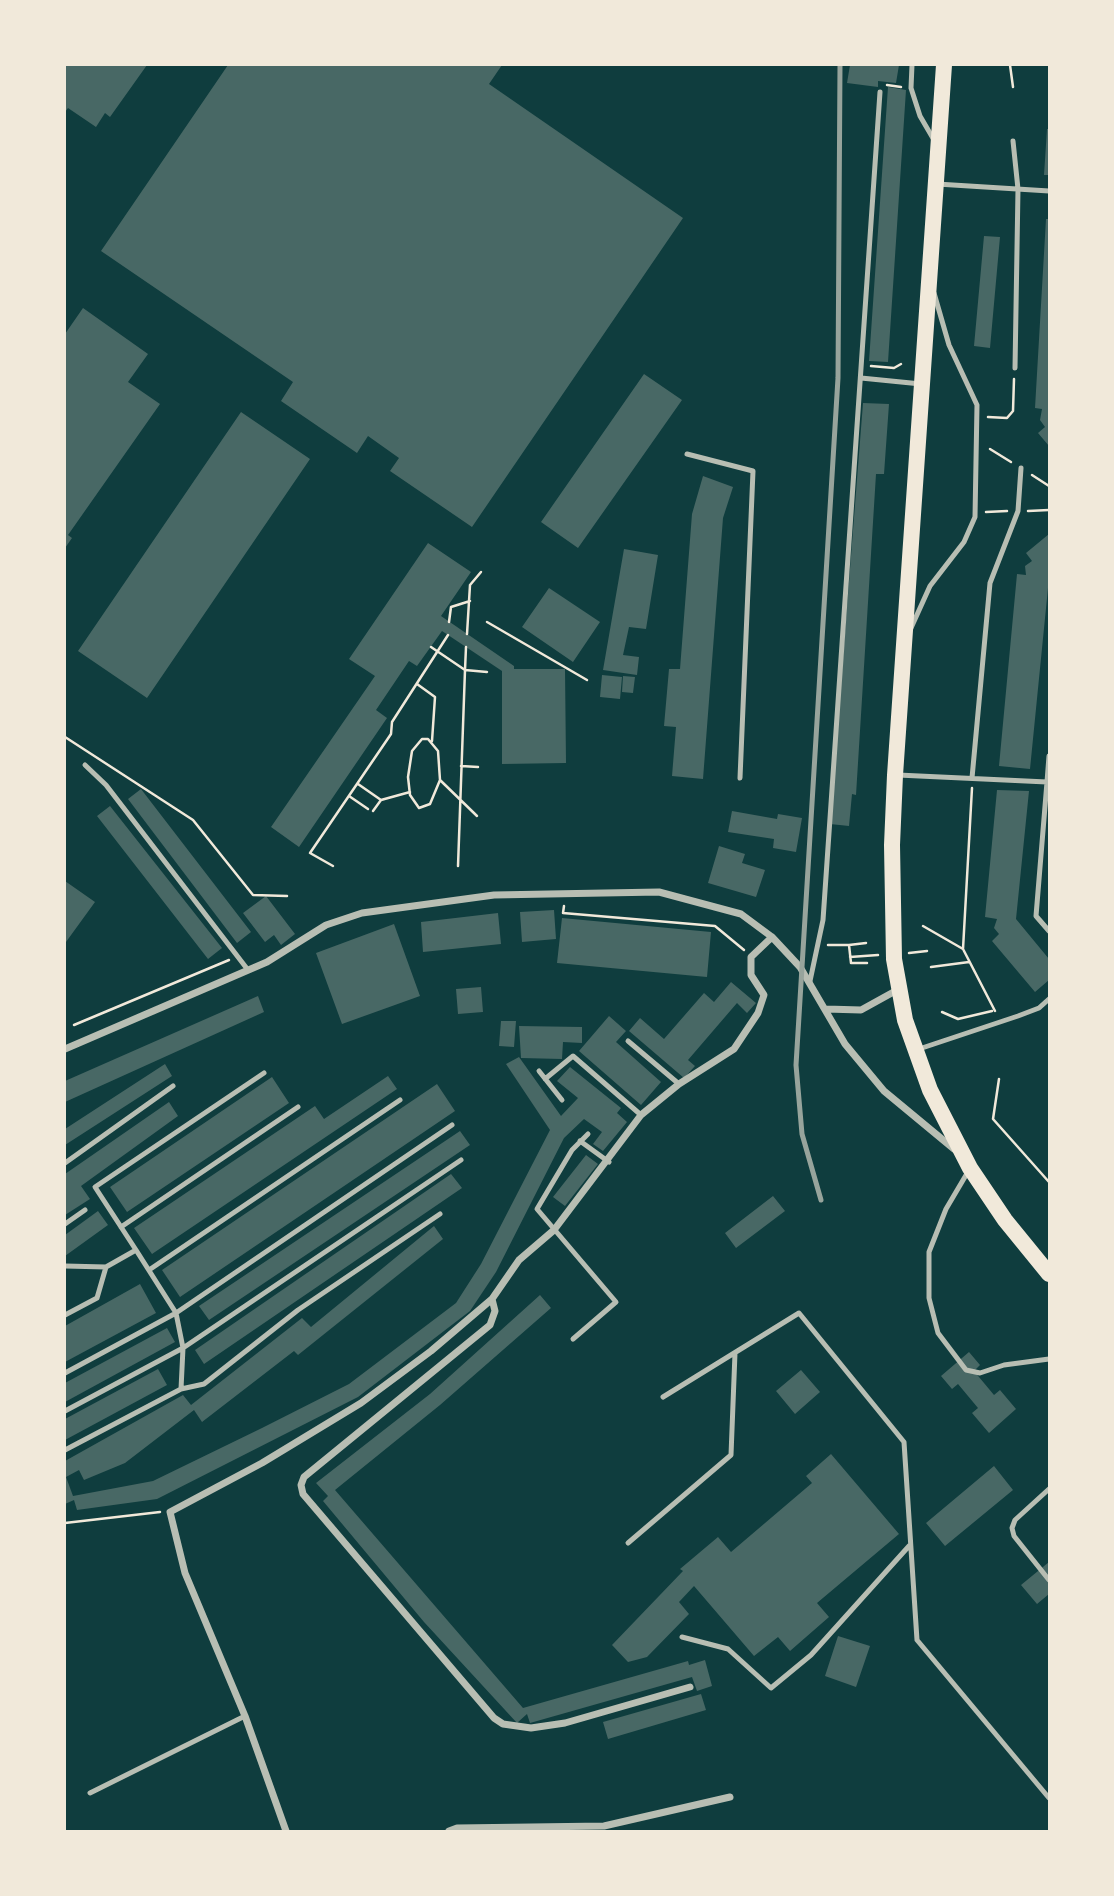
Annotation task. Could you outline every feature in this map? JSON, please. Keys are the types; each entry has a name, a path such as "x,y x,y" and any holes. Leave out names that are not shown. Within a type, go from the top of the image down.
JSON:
{"main road":[{"path":"944,65 895,775 892,904 894,959 914,1051 930,1090 967,1162 1004,1220 1049,1274"}],"street":[{"path":"65,1049 248,970 276,957 326,925 362,912 494,895 659,892 741,914 772,937 810,981 845,1044 884,1091 967,1162"},
{"path":"286,1831 245,1716 185,1573 170,1512 262,1464 361,1403 431,1351 492,1299 519,1260 554,1230 609,1162 641,1115 679,1084 715,1064 745,1035 764,995 751,975 751,957 772,937"},
{"path":"826,1009 860,1010 899,989"},
{"path":"492,1299 495,1311 490,1325 304,1477 301,1485 303,1494 494,1718 503,1724 523,1728 565,1723 690,1687"},
{"path":"449,1831 457,1828 604,1826 730,1797"}],"lane":[{"path":"912,65 911,88 917,107 939,148"},
{"path":"810,981 822,920 880,92"},
{"path":"1013,141 1018,189 1015,368"},
{"path":"937,184 1049,191"},
{"path":"903,643 930,586 971,529 975,517 978,416 974,392 949,345 930,280"},
{"path":"861,378 922,384"},
{"path":"687,454 753,471 740,778"},
{"path":"972,778 990,583 1018,511 1021,468"},
{"path":"1049,756 1036,916 1049,931"},
{"path":"85,765 106,785 248,970"},
{"path":"895,775 1047,782"},
{"path":"914,1051 1039,1007 1049,999"},
{"path":"628,1041 679,1084"},
{"path":"545,1079 573,1056 641,1115"},
{"path":"539,1071 562,1100"},
{"path":"181,1389 183,1348 176,1313 96,1187 264,1073"},
{"path":"65,1163 173,1086"},
{"path":"149,1270 400,1100"},
{"path":"121,1227 298,1107"},
{"path":"65,1373 176,1313 452,1125"},
{"path":"573,1339 616,1302 537,1209 572,1150 588,1134"},
{"path":"580,1141 609,1162"},
{"path":"65,1412 183,1348 461,1160"},
{"path":"967,1162 929,1252 929,1298 938,1333 966,1370 980,1373 1004,1365 1049,1359"},
{"path":"65,1224 85,1210"},
{"path":"65,1450 181,1389 204,1384 298,1310 440,1214"},
{"path":"65,1266 106,1267 136,1250"},
{"path":"65,1315 97,1298 106,1267"},
{"path":"663,1397 799,1313 904,1442 917,1640 1049,1798"},
{"path":"628,1543 731,1455 735,1353"},
{"path":"1049,1489 1016,1520 1012,1528 1014,1536 1049,1580"},
{"path":"682,1637 729,1648 771,1688 811,1655 909,1546"},
{"path":"90,1793 245,1716"}],"path":[{"path":"1010,65 1013,87"},
{"path":"862,365 894,368 901,364"},
{"path":"978,416 1007,418 1013,411 1015,368"},
{"path":"467,634 470,585 481,572"},
{"path":"449,622 450,607 470,601"},
{"path":"487,622 587,680"},
{"path":"333,866 310,853 391,734 392,722 448,635"},
{"path":"431,647 465,670 487,672"},
{"path":"458,866 466,647"},
{"path":"417,684 435,697 432,741 438,751 440,780 430,804 419,808 410,792 412,751 422,739 432,741"},
{"path":"65,737 193,820 253,895 287,896"},
{"path":"461,766 478,766"},
{"path":"972,778 963,949 999,1022"},
{"path":"440,780 477,816"},
{"path":"357,783 381,800"},
{"path":"373,811 381,800 410,792"},
{"path":"349,796 368,809"},
{"path":"564,893 563,913 715,926 751,957"},
{"path":"923,926 963,949"},
{"path":"842,945 866,943"},
{"path":"849,945 851,963 867,963"},
{"path":"74,1025 238,957"},
{"path":"931,967 970,962"},
{"path":"942,1012 958,1019 1006,1007"},
{"path":"999,1079 993,1119 1049,1182"},
{"path":"65,1523 170,1512"}],"building":[{"path":"65,65 147,65 110,117 105,113 96,127 68,108 65,112"},
{"path":"228,65 502,65 489,84 683,218 472,527 390,471 399,458 368,436 357,453 281,401 293,382 101,251"},
{"path":"850,65 899,65 896,83 878,81 878,87 847,83"},
{"path":"888,87 906,90 888,362 869,361"},
{"path":"1047,129 1049,175 1044,175"},
{"path":"1046,219 1049,219 1049,446 1038,433 1045,427 1040,420 1042,409 1035,408"},
{"path":"984,236 1000,237 990,348 974,346"},
{"path":"83,308 148,354 128,382 160,404 68,535 72,538 65,548 65,334"},
{"path":"644,374 682,400 578,548 541,522"},
{"path":"863,403 889,404 884,474 876,474 856,795 852,794 849,826 830,824"},
{"path":"241,412 310,459 147,698 78,651"},
{"path":"703,476 733,487 723,518 703,779 672,776 676,727 664,726 669,669 680,669 692,514"},
{"path":"1049,534 1049,578 1030,769 999,766 1017,574 1026,575 1025,566 1032,561 1026,553"},
{"path":"428,543 471,572 441,616 514,666 514,669 565,669 566,763 502,764 502,671 442,631 417,666 409,661 376,710 387,718 299,847 271,827 375,676 349,659"},
{"path":"624,549 658,555 646,629 629,627 623,655 639,657 637,675 603,670"},
{"path":"549,588 600,622 573,662 522,627"},
{"path":"602,675 622,677 620,699 600,697"},
{"path":"623,676 635,677 633,693 622,692"},
{"path":"141,789 251,932 237,943 128,799"},
{"path":"997,790 1029,791 1016,919 1049,959 1049,980 1035,992 992,941 999,934 994,928 997,919 985,917"},
{"path":"110,806 222,948 208,959 97,816"},
{"path":"732,811 777,819 778,814 802,818 796,852 773,848 774,839 728,832"},
{"path":"719,846 745,854 742,863 765,870 756,897 708,883"},
{"path":"65,881 95,902 66,942 65,941"},
{"path":"266,896 295,934 281,945 274,935 265,942 243,913"},
{"path":"554,910 556,939 522,942 520,912"},
{"path":"498,913 501,944 423,952 421,922"},
{"path":"562,918 711,932 707,977 557,963"},
{"path":"394,924 420,996 342,1024 316,953"},
{"path":"731,982 756,1003 747,1013 737,1003 688,1060 695,1066 684,1078 629,1031 640,1018 664,1039 704,993 714,1002"},
{"path":"481,987 483,1012 458,1014 456,989"},
{"path":"258,996 264,1012 65,1102 65,1081"},
{"path":"609,1016 626,1031 616,1042 661,1082 641,1105 579,1051"},
{"path":"501,1021 516,1021 514,1047 499,1046"},
{"path":"519,1026 582,1027 582,1043 563,1042 562,1059 521,1058"},
{"path":"519,1057 561,1116 578,1098 557,1081 570,1067 621,1108 617,1113 627,1122 603,1151 593,1144 602,1132 584,1119 564,1138 496,1272 470,1311 358,1397 157,1499 77,1510 74,1500 65,1504 65,1461 183,1395 191,1405 302,1318 311,1327 434,1226 443,1239 298,1355 294,1351 202,1422 194,1410 125,1463 84,1480 79,1470 66,1477 73,1496 153,1481 262,1428 349,1384 456,1303 481,1264 550,1130 506,1064"},
{"path":"165,1064 172,1076 65,1145 65,1129"},
{"path":"388,1076 397,1089 152,1254 134,1228 315,1106 324,1119"},
{"path":"272,1077 289,1103 127,1212 110,1187"},
{"path":"437,1084 455,1111 180,1297 162,1270"},
{"path":"169,1102 178,1116 81,1186 90,1199 65,1215 65,1174"},
{"path":"460,1131 470,1145 209,1320 199,1306"},
{"path":"586,1155 598,1164 565,1206 553,1197"},
{"path":"451,1174 462,1188 204,1364 195,1350"},
{"path":"773,1196 785,1211 736,1248 725,1233"},
{"path":"98,1211 108,1225 65,1256 65,1235"},
{"path":"140,1284 156,1313 65,1362 65,1326"},
{"path":"540,1295 551,1308 440,1405 335,1490 523,1708 688,1661 689,1665 705,1660 712,1686 697,1691 692,1677 530,1723 527,1714 517,1723 424,1622 323,1501 328,1496 316,1483 430,1394"},
{"path":"167,1328 175,1342 65,1402 65,1383"},
{"path":"969,1352 980,1365 974,1371 994,1395 1000,1390 1016,1409 989,1433 972,1413 978,1408 958,1384 952,1389 941,1376"},
{"path":"158,1369 167,1385 65,1440 65,1419"},
{"path":"801,1370 820,1392 795,1414 776,1391"},
{"path":"831,1454 899,1534 817,1603 829,1617 790,1651 778,1637 754,1656 694,1586 679,1602 689,1614 647,1657 628,1662 612,1645 683,1571 680,1569 718,1537 731,1552 812,1483 806,1476"},
{"path":"994,1466 1013,1490 945,1546 926,1523"},
{"path":"1049,1562 1049,1594 1037,1604 1021,1585"},
{"path":"838,1636 870,1646 856,1687 825,1676"},
{"path":"701,1694 706,1710 608,1739 603,1722"}],"railway":[{"path":"821,1200 802,1134 796,1065 838,378 840,65"}]}
